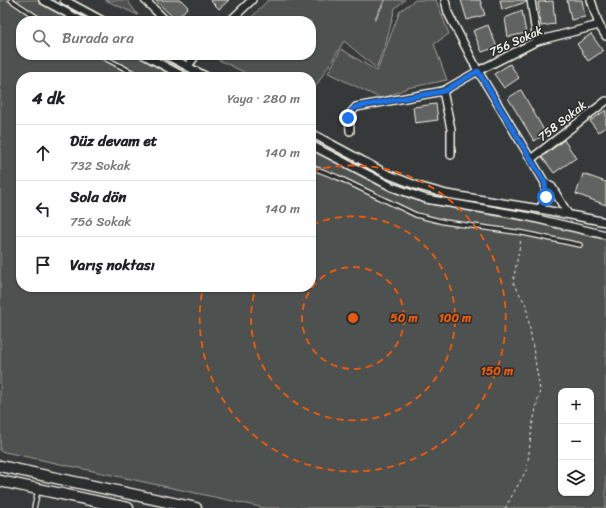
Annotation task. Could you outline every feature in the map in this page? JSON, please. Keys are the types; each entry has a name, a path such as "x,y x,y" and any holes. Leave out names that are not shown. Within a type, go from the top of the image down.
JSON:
{"street":[{"path":"43,0 73,16"},
{"path":"64,0 94,16"},
{"path":"145,0 161,16"},
{"path":"235,16 252,0"},
{"path":"444,0 448,13 478,71 545,183 546,197 540,209"},
{"path":"531,0 537,41"},
{"path":"592,0 599,25 606,36"},
{"name":"756 Sokak","path":"350,131 349,115 356,107 444,91 478,71 537,41 599,25"},
{"path":"153,60 176,72"},
{"path":"176,60 198,72"},
{"path":"188,66 192,60"},
{"path":"444,91 451,130 451,155"},
{"name":"758 Sokak","path":"531,159 606,101"},
{"path":"316,136 387,174 418,186 447,194 540,209 606,222"},
{"path":"316,148 376,180 421,198 440,203 525,216 606,235"},
{"path":"545,183 552,187 568,214"},
{"path":"0,466 196,508"},
{"path":"0,481 128,508"}],"lane":[{"path":"11,0 35,16"},
{"path":"109,60 131,72"},
{"path":"316,169 337,177 416,215 444,222 523,234 580,245"},
{"path":"34,508 38,489"}],"path":[{"path":"505,508 527,469 532,427 540,390 526,305 513,282 523,234"}],"shaded area":[{"path":"0,0 36,0 66,16 16,16 16,60 147,60 170,72 16,72 16,292 316,292 316,152 378,185 408,198 428,204 525,221 606,240 606,508 265,508 0,451"},
{"path":"105,0 127,0 138,15"},
{"path":"268,0 405,0 395,8 385,46 376,68 344,41 316,86 316,72 244,72 219,60 316,60 316,16 253,16"},
{"path":"415,0 436,0 449,34 434,44 447,80 407,88 382,99 328,73 341,49 377,71 400,11"}],"building":[{"path":"155,0 181,0 188,7 180,16 172,16"},
{"path":"210,0 229,0 219,9"},
{"path":"461,0 480,0 485,15 467,20"},
{"path":"500,0 526,0 526,2 502,10"},
{"path":"567,0 582,0 585,17 571,20"},
{"path":"553,1 555,24 541,26 538,2"},
{"path":"522,11 526,33 508,37 505,18"},
{"path":"488,25 497,47 482,52 473,31"},
{"path":"591,34 603,51 588,61 577,44"},
{"path":"510,64 519,78 504,88 494,74"},
{"path":"521,90 546,134 534,141 508,98"},
{"path":"436,104 438,120 415,123 413,107"},
{"path":"606,110 606,127 598,132 590,121"},
{"path":"564,140 576,158 554,173 542,157"},
{"path":"583,174 606,182 606,205 576,194"}],"waterway":[{"path":"375,19 385,0"}],"route":[{"path":"348,118 350,112 356,107 444,91 478,71 545,183 546,197"}]}
